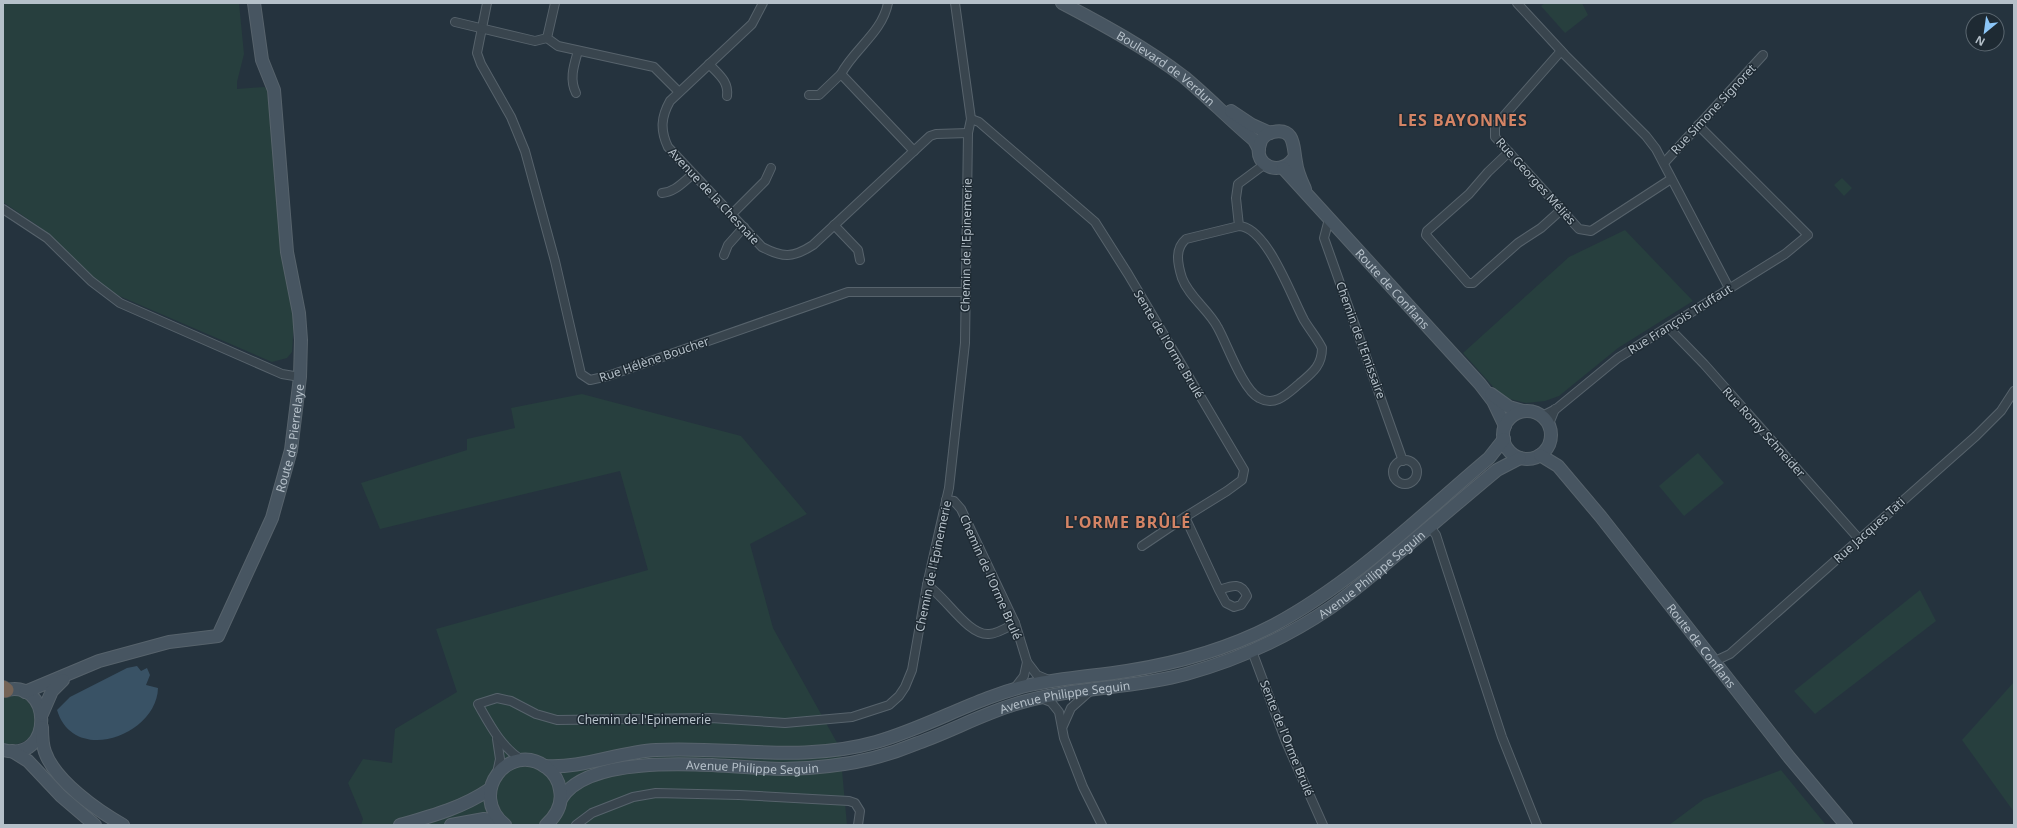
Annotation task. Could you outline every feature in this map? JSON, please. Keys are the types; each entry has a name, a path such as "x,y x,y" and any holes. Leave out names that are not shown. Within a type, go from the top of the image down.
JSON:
{"main road":[{"name":"Route de Pierrelaye","path":"248,3 254,55 256,61 269,79"},
{"name":"Route de Pierrelaye","path":"25,692 99,661 169,642 218,636 272,518 291,450 300,377 301,340 298,313 287,252 274,90 262,60 254,3"},
{"name":"Boulevard de Verdun","path":"1062,3 1130,40 1170,67 1199,90 1254,140 1259,148"},
{"name":"Boulevard de Verdun","path":"1075,3 1151,46 1185,71 1234,113 1252,125 1270,133"},
{"path":"1295,156 1292,161 1283,168 1270,167 1265,164 1259,154 1262,139 1270,133 1280,132 1291,138 1296,150 1295,156 1298,171 1306,193"},
{"name":"Route de Conflans","path":"1283,168 1480,384 1493,401 1505,426"},
{"name":"Route de Conflans","path":"1480,384 1509,407 1523,411"},
{"path":"1523,411 1530,411 1546,420 1551,436 1550,442 1540,455 1530,459 1520,458 1509,451 1504,439 1505,426 1509,419 1523,411"},
{"name":"Avenue Philippe Seguin","path":"544,766 569,766 616,755 656,750 780,754 834,751 874,743 895,736 1014,689 1053,681 1131,671 1184,660 1235,642 1273,625 1308,605 1344,580 1489,458 1504,439"},
{"name":"Route de Conflans","path":"1550,442 1558,466"},
{"name":"Route de Conflans","path":"1540,455 1558,466 1715,661 1789,757 1846,825"},
{"name":"Avenue Philippe Seguin","path":"561,799 569,788 598,774 645,765 674,764 798,769 860,761 891,753 1005,708 1040,698 1154,682 1217,665 1252,651 1304,624 1332,607 1369,578 1497,470 1520,458"},
{"name":"Route de Pierrelaye","path":"42,714 52,691 73,673"},
{"path":"4,689 25,692 36,701 42,714 45,752 52,764 62,776 95,807 123,825"},
{"path":"8,750 26,748 38,737 42,727"},
{"path":"8,750 28,761 61,796 95,825"},
{"path":"502,823 492,809 490,789 497,773 511,763 522,760 533,761 544,766 557,780 561,799 558,811 549,824"},
{"path":"400,825 459,807 478,798 490,789"},
{"path":"451,825 475,820 491,819 502,823"}],"street":[{"name":"Rue Hélène Boucher","path":"487,3 477,53 481,64 512,117 525,151 555,261 581,374 584,377 590,380 608,376 848,292 966,292"},
{"path":"547,38 554,3"},
{"name":"Avenue de la Chesnaie","path":"763,3 752,24 670,101 664,113 662,128 668,147 762,247 777,255 786,256 803,252 813,245 930,136 936,134 968,133"},
{"path":"809,95 819,95 841,74 870,38 886,10 888,3"},
{"name":"Chemin de l'Epinemerie","path":"495,734 478,704 496,698 511,701 536,714 557,720 711,718 785,723 852,717 889,705 899,696 905,687 912,670 946,500 965,343 968,133 971,119 955,3"},
{"path":"1517,3 1646,136 1664,163 1729,288"},
{"path":"455,22 535,41 547,38"},
{"path":"547,38 558,46 654,67 679,92"},
{"name":"Rue Georges Méliès","path":"1561,50 1495,126 1495,137 1560,210 1579,228 1591,231 1671,179"},
{"path":"576,93 572,82 572,72 578,51"},
{"name":"Rue Simone Signoret","path":"1664,163 1763,55"},
{"path":"709,64 725,81 728,88 727,96"},
{"path":"841,74 914,151"},
{"name":"Sente de l'Orme Brulé","path":"971,119 979,122 1095,222 1128,274 1244,470 1242,480 1142,546"},
{"name":"Rue François Truffaut","path":"1546,420 1556,409 1618,358 1785,254 1808,235 1698,125"},
{"path":"1509,152 1488,172 1469,194 1427,231 1426,235 1468,283 1473,283 1518,243 1541,228 1560,210"},
{"path":"1239,226 1236,198 1238,184 1265,164"},
{"path":"732,214 765,181 770,168"},
{"path":"662,193 675,189 692,174"},
{"path":"3,208 47,238 91,281 120,303 282,374 300,377"},
{"name":"Chemin de l'Emissaire","path":"1329,220 1324,238 1403,461"},
{"path":"834,224 858,250 860,260"},
{"path":"1239,226 1249,228 1270,251 1304,319 1322,348 1320,364 1315,371 1280,399 1272,401 1259,398 1249,388 1213,319 1185,284 1179,264 1178,250 1186,239 1239,226"},
{"path":"724,255 728,245 744,227"},
{"name":"Rue Romy Schneider","path":"1668,327 1704,364 1859,539"},
{"name":"Rue Jacques Tati","path":"1715,661 1730,654 1994,420 2001,412 2014,390"},
{"name":"Chemin de l'Orme Brulé","path":"946,500 954,501 960,509 1015,623 1027,662 1037,675 1053,681"},
{"path":"1185,517 1219,590"},
{"path":"1430,527 1436,535 1502,738 1537,825"},
{"path":"928,585 935,590 973,630 990,634 1015,623"},
{"name":"Sente de l'Orme Brulé","path":"1252,651 1286,742 1322,825"},
{"path":"1014,689 1024,676 1027,662"},
{"path":"1063,726 1071,708 1091,690"},
{"path":"1040,698 1051,702 1057,708 1063,726 1064,738 1084,787 1102,825"},
{"path":"495,734 509,751 522,760"},
{"path":"495,734 500,759 497,773"},
{"path":"576,825 592,813 633,798 656,793 739,795 849,801 855,803 860,811 858,825"}],"green space":[{"path":"3,3 239,3 244,54 237,82 237,89 264,87 267,89 274,148 282,259 294,322 292,352 287,358 272,362 117,295 101,286 41,228 3,202"},
{"path":"1545,3 1582,3 1588,15 1565,33 1541,6"},
{"path":"1842,178 1852,188 1844,196 1834,185"},
{"path":"1625,230 1693,301 1618,348 1559,396 1545,401 1526,403 1510,399 1497,391 1463,353 1569,257"},
{"path":"582,394 741,436 807,514 750,544 773,628 840,748 847,825 361,825 363,819 348,783 363,759 392,763 395,729 457,692 436,629 648,570 620,471 380,529 361,483 467,450 467,439 515,428 511,408"},
{"path":"1698,453 1724,483 1684,516 1659,486"},
{"path":"1920,590 1936,621 1815,714 1794,691"},
{"path":"2014,682 2014,812 1962,740"},
{"path":"17,694 27,701 33,709 36,719 35,728 31,736 24,742 14,744 3,743 3,695"},
{"path":"1781,770 1826,825 1669,825 1704,799"}],"water":[{"path":"137,666 141,671 147,668 150,675 146,685 158,688 154,705 144,719 130,730 114,738 96,740 80,737 66,727 57,710 70,697 127,668"}],"district":[{"name":"LES BAYONNES","path":"1463,120"},
{"name":"L'ORME BRÛLÉ","path":"1128,522"}]}
